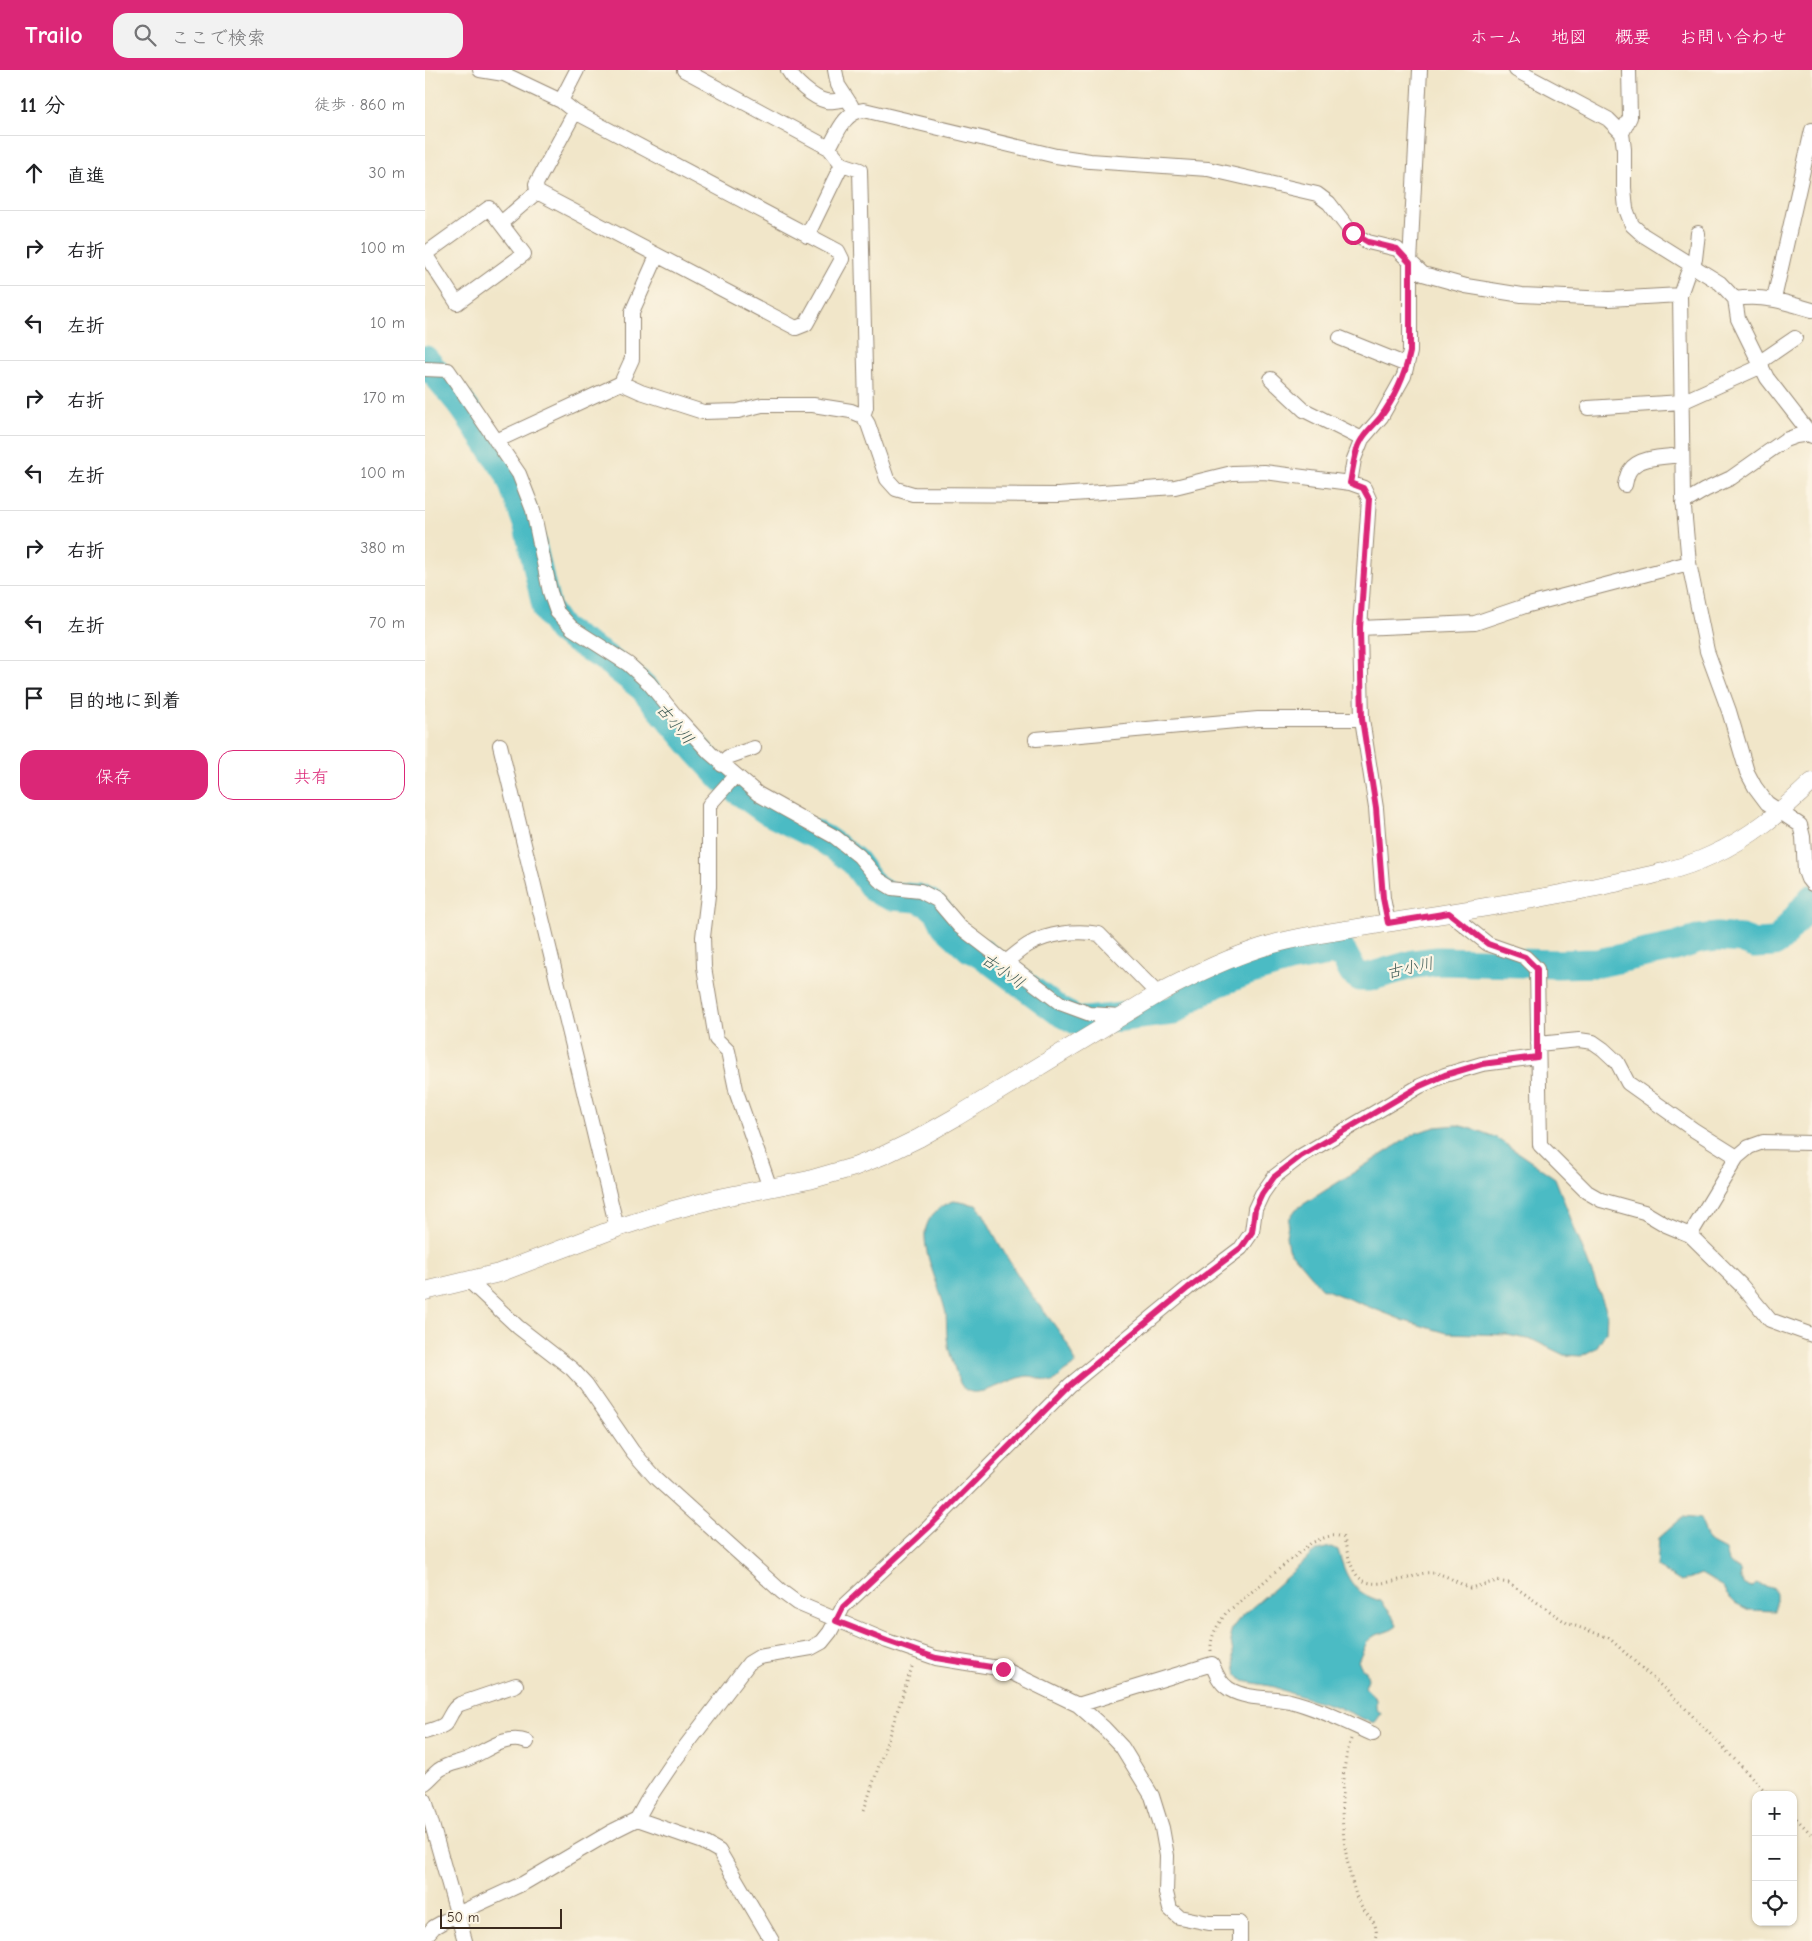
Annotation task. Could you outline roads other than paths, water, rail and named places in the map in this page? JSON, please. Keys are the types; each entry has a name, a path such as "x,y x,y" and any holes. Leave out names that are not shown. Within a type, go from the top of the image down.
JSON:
{"street":[{"path":"480,70 504,74 561,101 575,112 838,251 842,259 806,324 796,328 537,192"},
{"path":"561,101 577,70"},
{"path":"684,70 829,148 842,164 860,170 866,407 863,416"},
{"path":"788,70 792,78 807,90 826,100 1056,156 1090,161 1208,169 1317,194 1329,203 1353,233 1368,242 1397,249 1423,274 1466,286 1522,295 1609,299 1680,295"},
{"path":"835,70 838,85 851,105"},
{"path":"1350,483 1354,459 1362,439 1381,417 1404,376 1410,352 1410,263 1420,70"},
{"path":"1516,70 1608,119 1622,132"},
{"path":"1629,70 1630,117 1622,132 1626,209 1632,225 1643,235 1720,283 1735,299 1738,319 1767,378 1811,435"},
{"path":"829,148 851,105"},
{"path":"501,223 537,192 537,184 575,112"},
{"path":"1774,299 1812,130"},
{"path":"807,236 842,164"},
{"path":"489,208 501,223 524,254 457,303 425,254 489,208"},
{"path":"1698,232 1695,258 1680,295 1683,503 1689,563 1707,651 1729,711 1747,772 1767,803 1800,825 1803,837 1805,871 1807,879 1812,884"},
{"path":"496,441 621,383 632,359 632,312 657,256"},
{"path":"1735,299 1753,296 1774,299 1812,310"},
{"path":"1340,338 1407,365"},
{"path":"1588,408 1682,402 1761,364 1795,338"},
{"path":"425,369 447,370 519,474 533,510 550,592 557,612 572,628 627,664 649,683 675,715 722,765 735,776 758,794 835,837 859,856 879,880 892,888 920,891 937,900 960,927 1060,1003 1091,1014 1120,1016"},
{"path":"1271,379 1304,410 1362,439"},
{"path":"621,383 641,392 703,412 737,411 770,405 813,405 851,411 863,416 868,424 887,479 896,489 913,494 1067,495 1175,487 1232,474 1264,472 1350,483 1363,488 1369,499 1360,628 1362,719 1376,808 1383,898 1388,923"},
{"path":"1683,503 1731,478 1785,440 1796,436 1811,435"},
{"path":"1625,485 1629,470 1635,464 1682,455"},
{"path":"1360,628 1475,622 1525,606 1689,563"},
{"path":"1036,738 1258,719 1362,719"},
{"path":"500,745 617,1228"},
{"path":"722,765 728,758 754,748"},
{"path":"735,776 709,805 709,887 703,937 705,967 716,1039 728,1051 737,1094 770,1188"},
{"path":"425,1291 499,1273 617,1228 719,1198 809,1180 854,1167 919,1138 1120,1016 1197,972 1262,947 1311,936 1537,900 1659,874 1711,856 1749,835 1812,782"},
{"path":"1449,913 1488,944 1525,957 1537,969 1540,1145 1587,1192 1601,1200 1644,1212 1666,1225 1689,1235 1729,1272 1770,1320 1812,1335"},
{"path":"1006,962 1029,944 1045,938 1072,932 1099,934 1158,994"},
{"path":"428,1929 524,1883 611,1832 637,1819 672,1764 749,1663 765,1655 811,1648 821,1642 830,1632 843,1607 930,1526 1070,1385 1188,1288 1241,1248 1252,1232 1255,1209 1262,1194 1274,1177 1301,1156 1420,1086 1437,1078 1482,1064 1579,1040 1593,1042 1603,1048 1617,1062 1628,1083 1694,1130 1737,1157"},
{"path":"1689,1235 1737,1157 1749,1148 1763,1142 1812,1143"},
{"path":"469,1281 518,1327 577,1374 633,1452 656,1478 710,1529 797,1603 836,1621 917,1652 936,1658 1003,1669 1078,1705 1104,1728 1122,1748 1152,1796 1163,1828 1167,1856 1166,1893 1170,1909 1179,1917 1209,1923 1240,1923 1241,1941"},
{"path":"1078,1705 1212,1664 1218,1680 1238,1693 1294,1703 1373,1734"},
{"path":"425,1732 441,1727 446,1723 453,1707 516,1685"},
{"path":"425,1783 438,1770 466,1760 497,1744 521,1739 527,1742"},
{"path":"425,1800 465,1941"},
{"path":"637,1819 703,1842 719,1851 773,1941"}],"water":[{"path":"1457,1125 1495,1137 1555,1178 1607,1312 1606,1332 1596,1348 1581,1356 1564,1355 1533,1340 1507,1335 1447,1333 1405,1321 1321,1288 1288,1249 1286,1236 1289,1219 1296,1209 1416,1133 1436,1127"},
{"path":"954,1201 976,1205 983,1213 1016,1272 1070,1348 1075,1365 1064,1372 1053,1383 1028,1376 979,1392 966,1390 961,1385 949,1350 944,1304 925,1243 926,1227 931,1217 943,1206"},
{"path":"1683,1517 1701,1519 1708,1541 1725,1550 1729,1562 1740,1570 1744,1585 1752,1587 1756,1583 1774,1589 1776,1594 1776,1611 1749,1610 1735,1603 1727,1595 1723,1587 1701,1574 1681,1582 1657,1567 1659,1538"},
{"path":"1331,1547 1338,1550 1347,1576 1352,1583 1371,1598 1381,1601 1397,1626 1392,1630 1371,1638 1364,1647 1358,1661 1362,1668 1366,1670 1368,1679 1365,1687 1376,1698 1376,1708 1381,1714 1374,1724 1338,1707 1275,1687 1243,1681 1237,1675 1230,1636 1232,1628 1240,1618 1311,1554"}],"waterway":[{"name":"古小川","path":"425,360 463,406 509,473 528,526 547,610 561,630 604,657 643,687 699,752 723,778 738,790 766,810 824,839 844,853 855,862 874,888 891,896 917,898 929,903 939,912 945,925 970,948 981,953 1059,1011 1078,1021 1173,1011 1187,1000 1217,983 1248,971 1289,959 1341,950 1353,972 1360,977 1369,977 1414,964 1438,961 1556,964 1598,963 1675,947 1700,939 1717,937 1741,939 1755,944 1774,943 1780,939 1812,899"}]}
